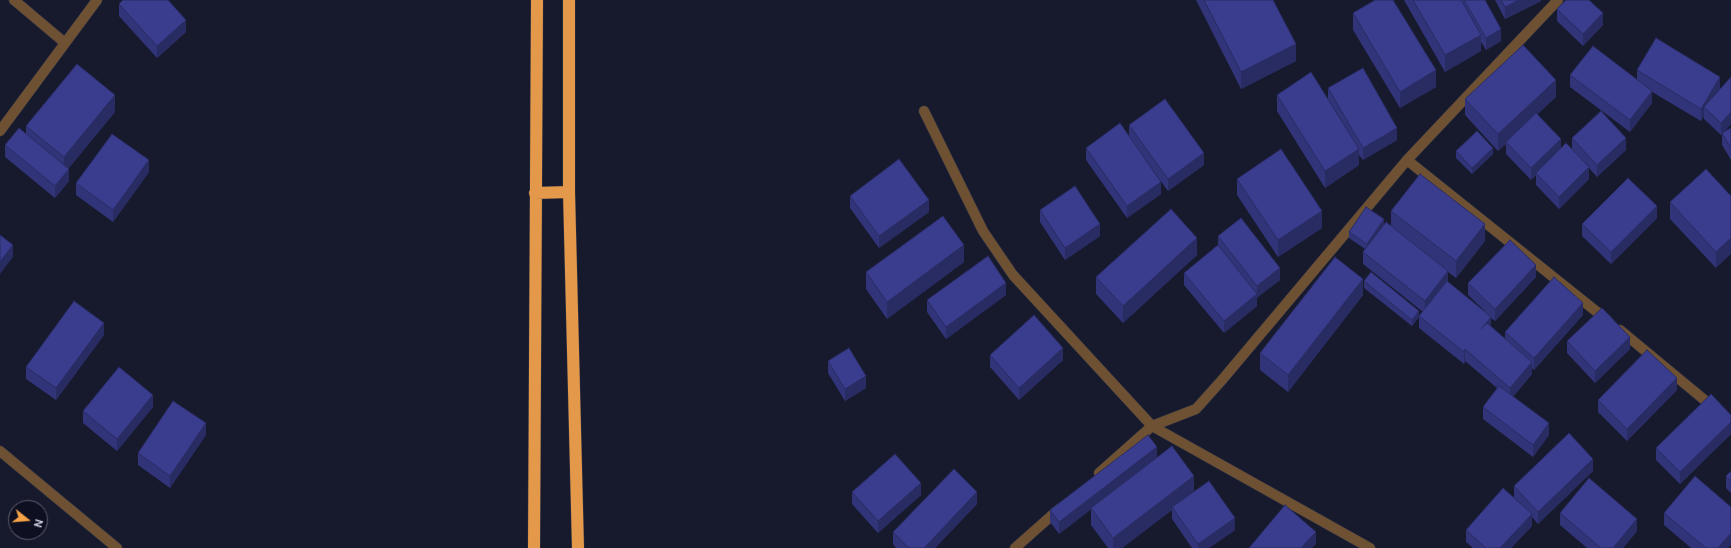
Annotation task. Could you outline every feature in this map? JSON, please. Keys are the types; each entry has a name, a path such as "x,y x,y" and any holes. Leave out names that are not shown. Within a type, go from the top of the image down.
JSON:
{"highway":[{"path":"534,548 536,0"},
{"path":"569,0 569,192 578,548"},
{"path":"535,193 569,192"}],"street":[{"path":"14,0 65,43"},
{"path":"0,130 97,0"},
{"path":"1093,479 1152,426 1196,409 1407,160 1558,0"},
{"path":"924,111 983,231 1013,275 1152,426 1370,548"},
{"path":"1407,160 1649,353 1731,422"},
{"path":"0,451 117,548"},
{"path":"1015,548 1069,500"}],"building":[{"path":"123,0 168,0 186,20 157,46 119,4"},
{"path":"1204,0 1273,0 1296,44 1241,72"},
{"path":"1375,0 1393,0 1436,70 1400,92 1353,13"},
{"path":"1413,0 1461,0 1481,35 1445,55"},
{"path":"1464,0 1485,0 1501,29 1486,38"},
{"path":"1501,0 1519,0 1505,7"},
{"path":"1566,0 1589,0 1603,13 1583,34 1557,9"},
{"path":"1656,38 1720,77 1701,109 1637,70"},
{"path":"1523,45 1556,80 1498,134 1465,99"},
{"path":"1593,46 1652,91 1630,120 1570,75"},
{"path":"77,64 115,95 64,157 26,126"},
{"path":"1363,68 1397,128 1363,148 1328,88"},
{"path":"1311,72 1359,149 1325,171 1277,95"},
{"path":"1731,77 1731,112 1721,123 1704,107"},
{"path":"1165,99 1204,153 1168,179 1129,125"},
{"path":"1601,111 1626,138 1597,165 1572,138"},
{"path":"1536,113 1561,139 1531,168 1506,142"},
{"path":"1120,123 1161,182 1127,206 1086,148"},
{"path":"19,128 69,169 55,186 5,145"},
{"path":"1731,128 1731,148 1722,133"},
{"path":"1477,131 1493,148 1472,168 1456,151"},
{"path":"112,134 149,160 113,210 76,183"},
{"path":"1566,143 1589,167 1559,197 1536,173"},
{"path":"1281,149 1322,211 1278,240 1237,179"},
{"path":"899,159 929,200 879,236 850,196"},
{"path":"1706,169 1731,196 1731,238 1716,252 1670,202"},
{"path":"1420,174 1485,224 1456,261 1391,211"},
{"path":"1628,178 1657,206 1611,252 1582,224"},
{"path":"1075,186 1100,224 1065,248 1040,210"},
{"path":"1366,207 1384,219 1367,244 1349,232"},
{"path":"1171,209 1197,238 1123,306 1096,277"},
{"path":"943,216 964,245 887,302 866,272"},
{"path":"1241,218 1280,268 1257,286 1218,236"},
{"path":"1386,222 1448,271 1425,301 1363,252"},
{"path":"0,235 13,245 0,262"},
{"path":"1510,240 1536,265 1495,309 1468,283"},
{"path":"1218,245 1257,294 1224,321 1184,273"},
{"path":"988,256 1006,283 946,327 927,300"},
{"path":"1335,257 1363,279 1288,375 1260,353"},
{"path":"1371,272 1419,311 1412,320 1364,281"},
{"path":"1554,277 1583,303 1534,358 1505,332"},
{"path":"1447,281 1491,317 1481,329 1487,323 1532,362 1510,388 1465,349 1464,352 1419,316"},
{"path":"74,301 104,323 56,388 26,367"},
{"path":"1602,308 1630,337 1595,371 1567,341"},
{"path":"1034,315 1063,348 1019,388 990,355"},
{"path":"849,348 866,376 845,389 828,361"},
{"path":"1647,350 1677,378 1627,429 1598,400"},
{"path":"119,367 153,395 117,439 83,411"},
{"path":"1499,386 1549,423 1533,445 1483,407"},
{"path":"1711,394 1731,415 1731,422 1680,472 1656,448"},
{"path":"173,401 206,423 170,476 138,453"},
{"path":"1569,433 1593,459 1538,512 1514,486"},
{"path":"1148,435 1157,447 1059,522 1050,510"},
{"path":"1172,446 1194,476 1113,538 1091,508"},
{"path":"895,454 921,483 878,521 852,492"},
{"path":"954,469 977,492 924,548 909,548 893,532"},
{"path":"1731,471 1731,481 1726,476"},
{"path":"1695,476 1731,507 1731,533 1718,548 1706,548 1664,513"},
{"path":"1589,478 1637,519 1613,548 1601,548 1560,513"},
{"path":"1209,481 1235,518 1198,544 1172,507"},
{"path":"1503,488 1532,514 1500,548 1486,548 1466,530"},
{"path":"1285,505 1316,532 1301,548 1249,548"}]}
